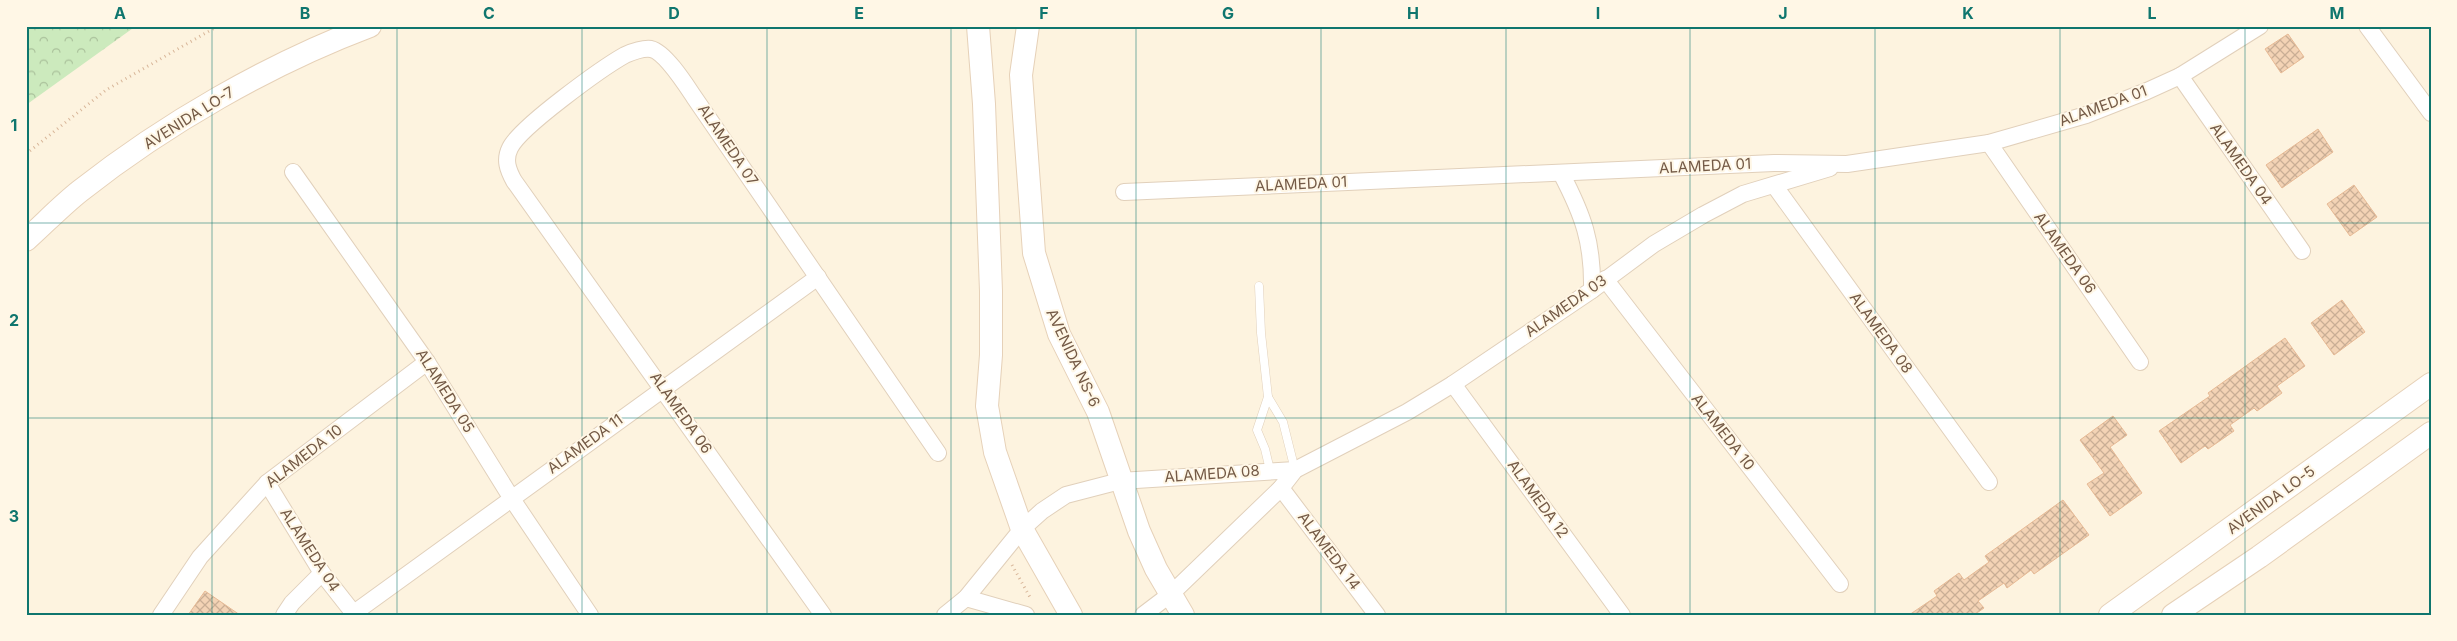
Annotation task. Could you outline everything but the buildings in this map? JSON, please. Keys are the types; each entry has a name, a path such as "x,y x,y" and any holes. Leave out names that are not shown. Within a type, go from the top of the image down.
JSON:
{"street":[{"name":"AVENIDA LO-7","path":"26,240 80,192 153,140 234,90 345,36 370,26"},
{"path":"978,26 984,104 991,292 991,355 987,406 995,452 1022,529 1071,615"},
{"name":"AVENIDA NS-6","path":"1028,26 1021,74 1034,254 1059,334 1098,412 1120,480 1156,569 1172,593 1183,615"},
{"name":"ALAMEDA 01","path":"1124,192 1774,163 1847,164 1989,143 2086,115 2180,76 2260,26"},
{"path":"2367,26 2431,113"},
{"name":"ALAMEDA 07","path":"537,212 507,169 507,157 510,148 534,121 610,65 627,54 652,49 660,54 672,67 694,97 938,454"},
{"name":"ALAMEDA 04","path":"2180,76 2302,251"},
{"name":"ALAMEDA 06","path":"1989,143 2140,362"},
{"name":"ALAMEDA 03","path":"1295,470 1407,412 1453,384 1592,290 1654,244 1703,215 1743,194 1847,164"},
{"name":"ALAMEDA 05","path":"293,172 427,362 512,499 590,615"},
{"path":"1561,172 1580,209 1592,257 1592,290"},
{"name":"ALAMEDA 08","path":"1774,185 1989,482"},
{"name":"ALAMEDA 06","path":"537,212 823,615"},
{"name":"ALAMEDA 11","path":"354,614 663,387 818,277"},
{"name":"ALAMEDA 10","path":"1606,279 1840,584"},
{"name":"ALAMEDA 10","path":"161,615 200,557 267,483 427,362"},
{"name":"ALAMEDA 12","path":"1453,384 1622,615"},
{"name":"AVENIDA LO-5","path":"2110,615 2431,384"},
{"path":"2173,615 2259,557 2431,433"},
{"name":"ALAMEDA 08","path":"945,615 966,598 1022,529 1042,511 1066,495 1120,480 1295,470"},
{"name":"ALAMEDA 08","path":"1143,615 1172,593 1280,488 1295,470"},
{"name":"ALAMEDA 04","path":"267,483 322,573 354,614"},
{"name":"ALAMEDA 14","path":"1280,488 1377,615"},
{"path":"284,615 292,603 322,573"},
{"path":"966,598 1031,611"}],"lane":[{"path":"1260,286 1261,333 1268,397 1257,430 1265,449 1270,470"},
{"path":"1268,397 1283,422 1295,470"}],"path":[{"path":"26,154 106,90 218,26"},
{"path":"1004,551 1031,611"}],"green space":[{"path":"26,26 136,26 26,105"}]}
